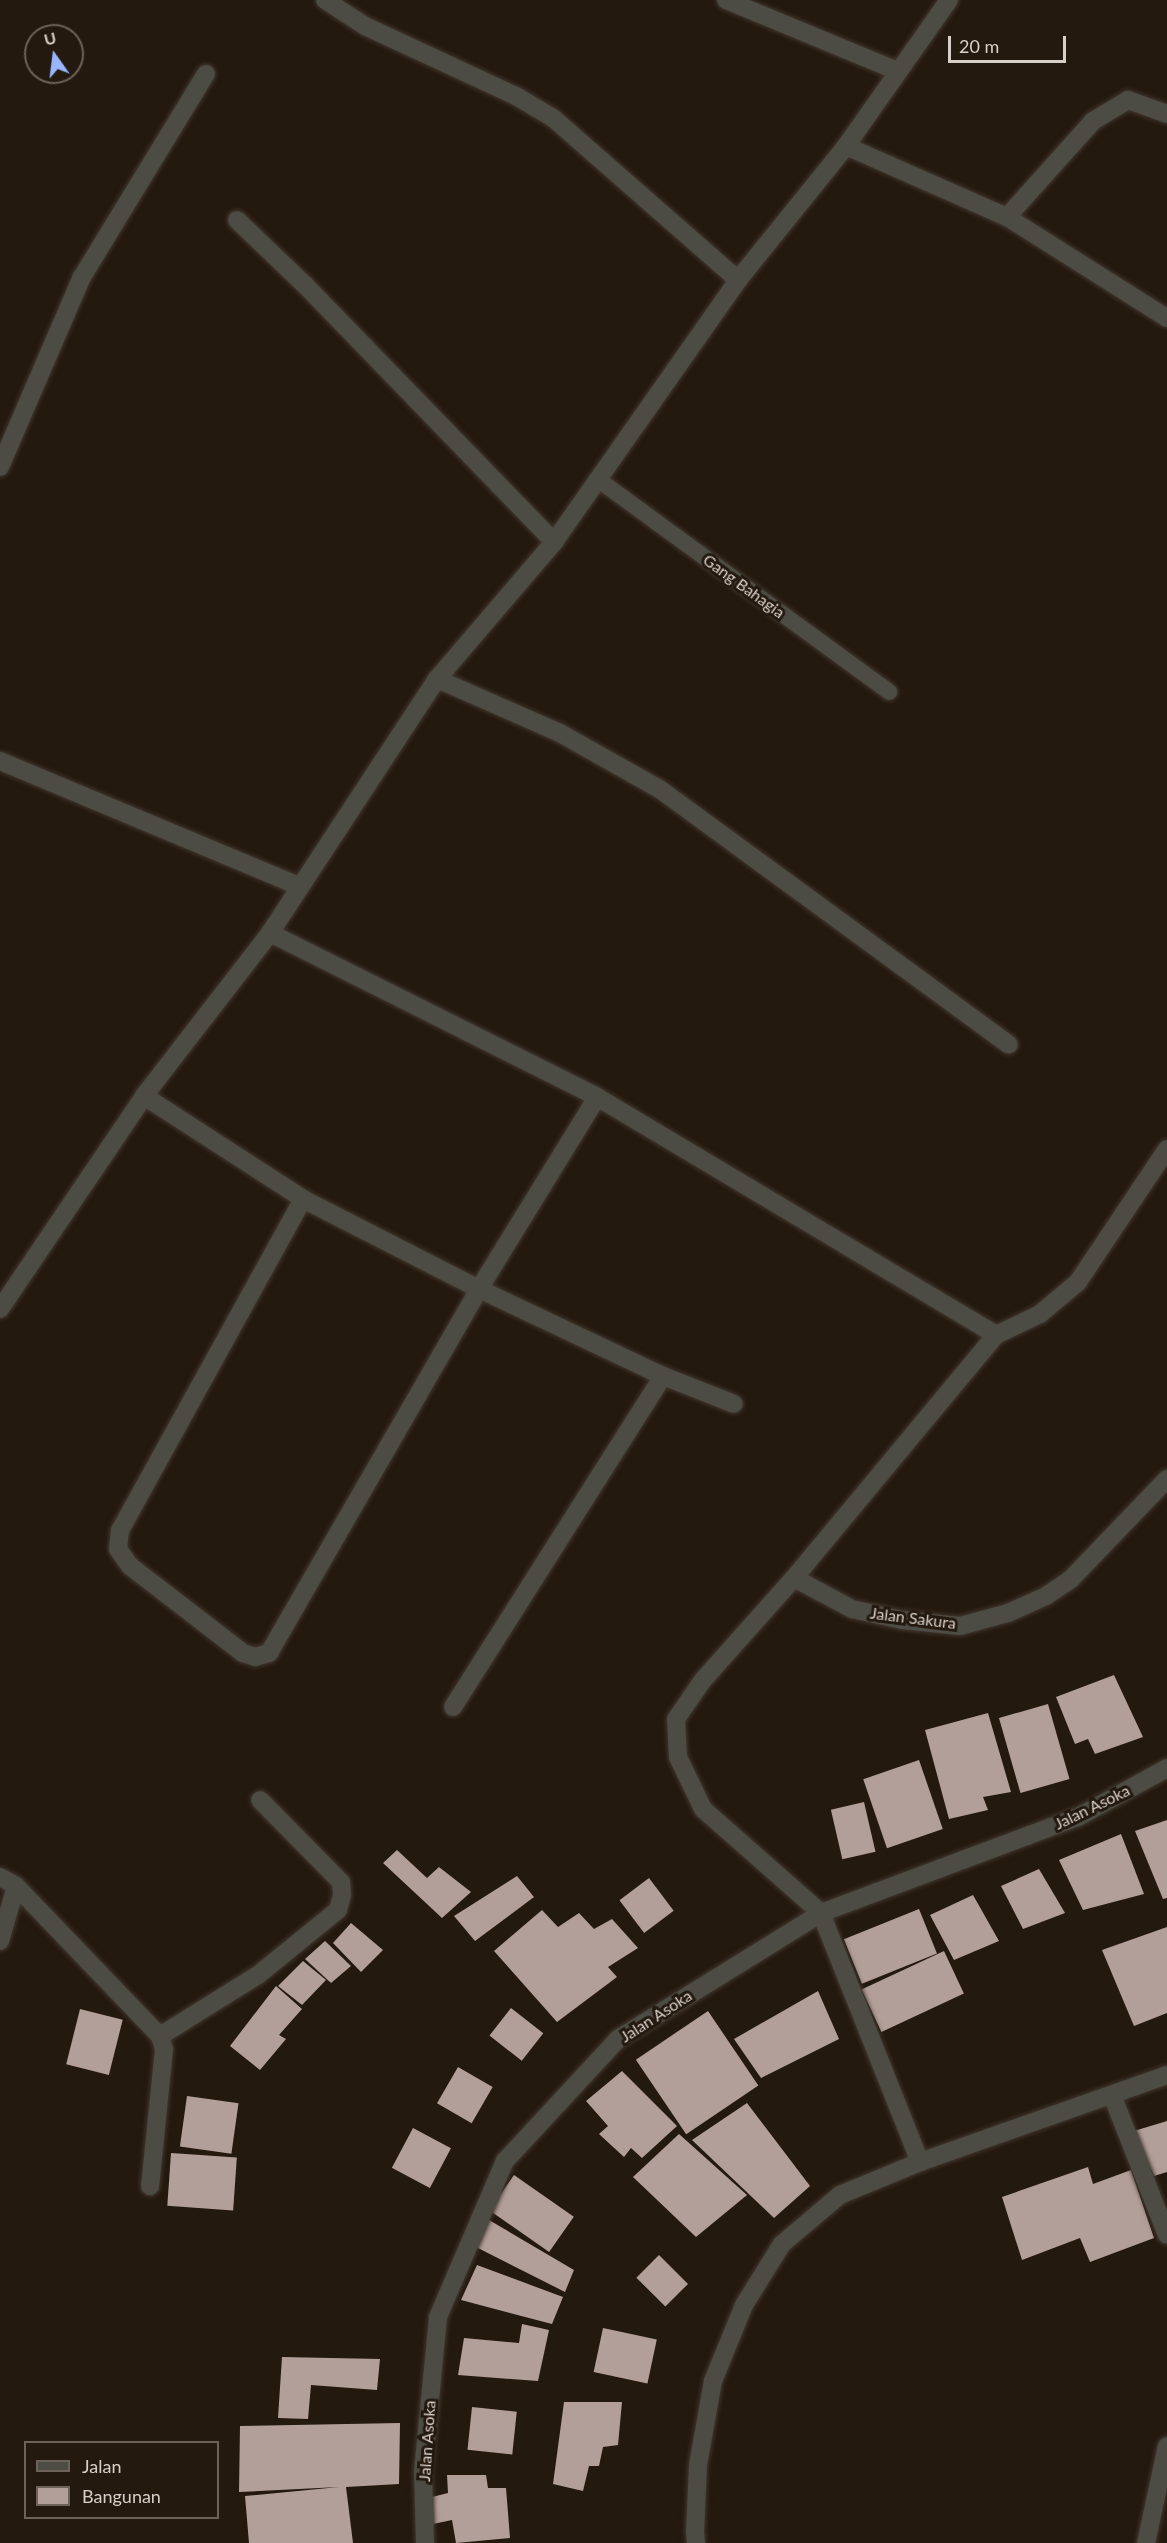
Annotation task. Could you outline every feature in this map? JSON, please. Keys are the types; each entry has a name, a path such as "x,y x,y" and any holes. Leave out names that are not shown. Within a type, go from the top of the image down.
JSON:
{"street":[{"path":"325,0 365,26 516,96 553,118 738,280"},
{"path":"726,0 897,71"},
{"path":"0,1309 144,1096 270,933 437,680 554,542 600,481 738,280 846,146 949,0"},
{"path":"0,467 82,277 206,75"},
{"path":"1007,217 1093,121 1128,100 1167,114"},
{"path":"846,146 1007,217 1167,318"},
{"path":"237,220 304,285 554,542"},
{"path":"437,680 560,733 661,790 1010,1045"},
{"path":"0,761 299,886"},
{"path":"270,933 597,1097 996,1335"},
{"path":"144,1096 303,1199 479,1289 663,1376 734,1404"},
{"path":"303,1199 120,1530 118,1549 130,1566 243,1653 255,1657 269,1653 479,1289 597,1097"},
{"path":"920,2162 821,1913 703,1809 678,1757 676,1719 703,1680 794,1578 996,1335 1040,1314 1078,1282 1167,1149"},
{"path":"453,1707 663,1376"},
{"name":"Jalan Sakura","path":"794,1578 852,1609 902,1620 960,1626 1008,1613 1046,1596 1071,1579 1167,1479"},
{"name":"Jalan Asoka","path":"425,2543 423,2471 438,2317 505,2161 618,2039 821,1913 1078,1817 1167,1768"},
{"path":"160,2036 258,1975 338,1910 342,1895 341,1882 261,1800"},
{"path":"0,1877 16,1886 160,2036 164,2049 150,2186"},
{"path":"0,1941 16,1886"},
{"path":"696,2543 694,2532 698,2465 713,2381 744,2305 782,2244 840,2195 920,2162 1167,2074"},
{"path":"1112,2095 1167,2235"},
{"path":"1146,2543 1167,2446"}],"lane":[{"name":"Gang Bahagia","path":"600,481 889,692"}],"building":[{"path":"1114,1675 1143,1737 1095,1754 1088,1739 1075,1744 1056,1697"},
{"path":"1048,1704 1069,1779 1020,1793 999,1718"},
{"path":"988,1713 1011,1792 983,1797 988,1810 949,1819 925,1730"},
{"path":"919,1760 943,1829 887,1848 863,1779"},
{"path":"864,1802 875,1852 842,1859 831,1810"},
{"path":"1167,1820 1167,1898 1163,1899 1135,1831"},
{"path":"1121,1834 1144,1894 1083,1910 1059,1860"},
{"path":"397,1850 427,1878 439,1867 471,1892 442,1918 383,1863"},
{"path":"1039,1869 1065,1913 1023,1929 1001,1886"},
{"path":"517,1876 534,1897 475,1941 454,1916"},
{"path":"649,1878 674,1911 644,1933 619,1900"},
{"path":"973,1895 999,1941 954,1960 930,1915"},
{"path":"919,1909 937,1954 862,1984 844,1939"},
{"path":"542,1910 558,1927 579,1913 594,1929 612,1919 638,1948 608,1967 617,1977 557,2022 494,1951"},
{"path":"351,1923 383,1950 361,1972 333,1943"},
{"path":"1167,1927 1167,2013 1134,2026 1102,1950"},
{"path":"325,1941 351,1966 331,1983 305,1959"},
{"path":"944,1951 964,1994 881,2032 862,1989"},
{"path":"303,1961 326,1980 302,2005 278,1986"},
{"path":"276,1986 302,2009 279,2035 286,2039 260,2070 230,2046"},
{"path":"818,1991 839,2039 761,2078 734,2039"},
{"path":"511,2008 543,2033 522,2061 489,2036"},
{"path":"80,2009 123,2020 109,2075 66,2064"},
{"path":"708,2011 758,2086 686,2134 636,2060"},
{"path":"458,2067 493,2087 472,2123 437,2103"},
{"path":"622,2071 677,2126 642,2158 631,2148 624,2157 599,2134 608,2126 586,2101"},
{"path":"187,2096 238,2103 231,2154 180,2147"},
{"path":"747,2103 810,2186 774,2218 692,2140"},
{"path":"1167,2121 1167,2172 1154,2176 1134,2131"},
{"path":"413,2128 451,2148 430,2188 392,2168"},
{"path":"679,2134 747,2195 696,2237 633,2177"},
{"path":"171,2153 237,2158 233,2210 167,2206"},
{"path":"1088,2167 1093,2184 1131,2170 1154,2238 1090,2262 1080,2238 1022,2260 1002,2197"},
{"path":"514,2175 574,2217 549,2252 489,2210"},
{"path":"489,2220 574,2270 565,2292 476,2247"},
{"path":"659,2255 688,2284 665,2307 636,2278"},
{"path":"477,2265 563,2297 552,2324 461,2300"},
{"path":"522,2324 549,2330 538,2381 458,2375 464,2338 519,2343"},
{"path":"603,2328 657,2339 647,2383 594,2372"},
{"path":"282,2357 380,2359 377,2390 311,2385 308,2419 278,2418"},
{"path":"564,2402 622,2402 618,2445 603,2447 599,2466 589,2466 583,2491 553,2484"},
{"path":"472,2407 517,2412 512,2454 468,2450"},
{"path":"400,2423 399,2484 346,2487 353,2543 249,2543 245,2496 339,2487 239,2492 240,2426"},
{"path":"447,2475 486,2475 488,2488 506,2488 510,2538 456,2543 452,2520 433,2524 432,2497 448,2493"}]}
